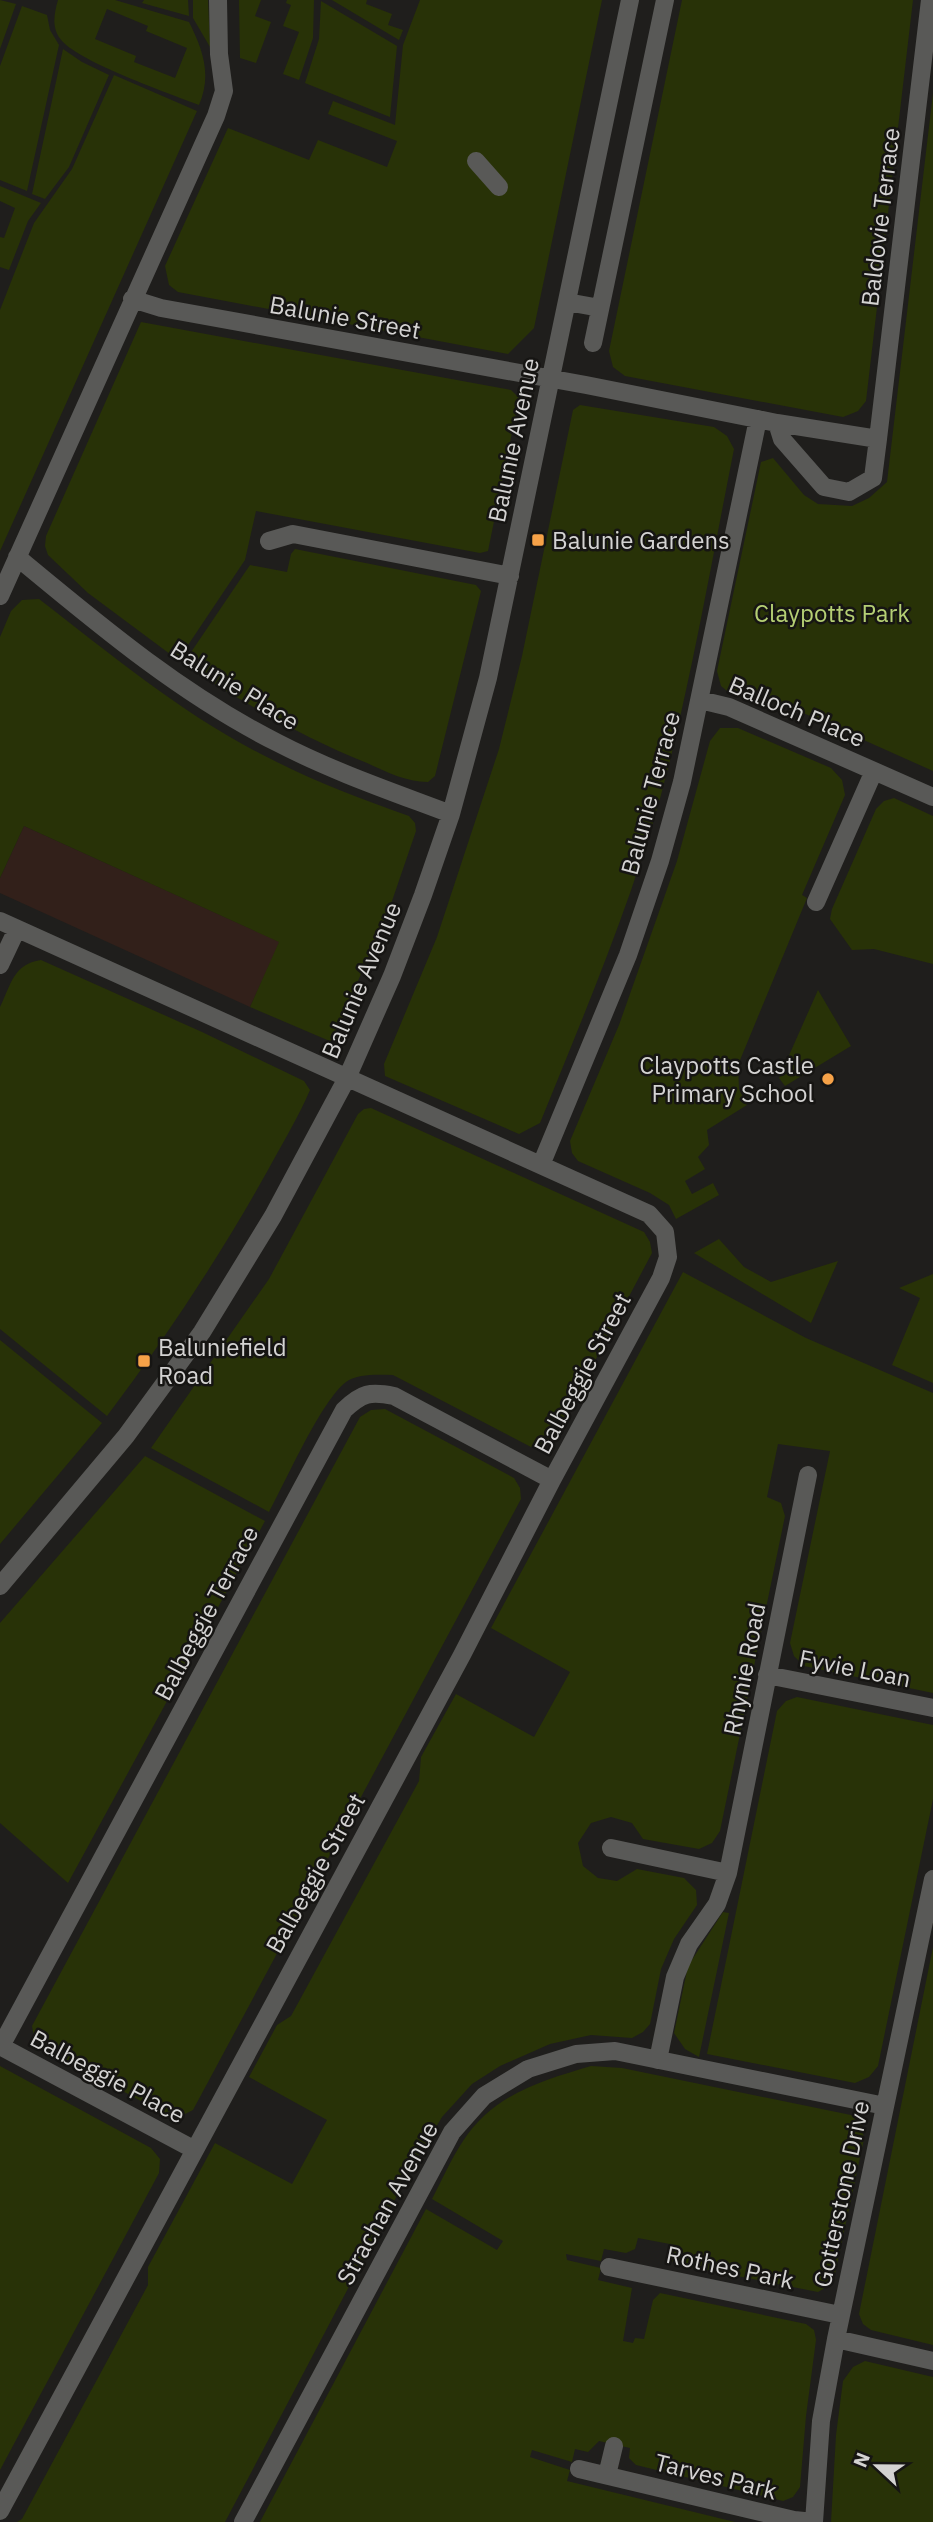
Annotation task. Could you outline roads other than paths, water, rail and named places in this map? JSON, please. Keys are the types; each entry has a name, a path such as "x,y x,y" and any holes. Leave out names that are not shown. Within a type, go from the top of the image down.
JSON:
{"street":[{"path":"0,596 216,116 224,91 219,54 218,0"},
{"name":"Balunie Avenue","path":"0,1586 126,1436 202,1332 274,1216 347,1078 392,976 424,895 475,729 510,576 630,0"},
{"path":"593,343 665,0"},
{"name":"Baldovie Terrace","path":"777,423 782,439 824,487 849,492 873,478 930,0"},
{"path":"476,161 499,187"},
{"name":"Balunie Street","path":"132,299 161,308 550,379"},
{"path":"567,302 600,309"},
{"path":"550,379 777,423 878,439"},
{"name":"Balunie Terrace","path":"541,1165 594,1042 660,861 682,782 758,419"},
{"path":"269,541 293,534 510,576"},
{"name":"Balunie Place","path":"17,557 90,617 170,677 223,712 277,743 346,774 451,814"},
{"name":"Balloch Place","path":"700,700 729,707 933,797"},
{"name":"Balloch Place","path":"816,902 874,771"},
{"path":"0,965 8,925 541,1165"},
{"name":"Balbeggie Street","path":"0,2511 462,1655 661,1278 668,1257 665,1232 649,1214 541,1165"},
{"name":"Balbeggie Terrace","path":"0,2046 344,1410 357,1397 376,1393 394,1396 552,1480"},
{"name":"Rhynie Road","path":"658,2060 675,1977 689,1944 717,1904 728,1873 808,1475"},
{"name":"Fyvie Loan","path":"767,1675 933,1708"},
{"path":"611,1848 728,1873"},
{"name":"Gotterstone Drive","path":"814,2522 821,2421 840,2315 933,1879"},
{"name":"Balbeggie Place","path":"0,2046 193,2149"},
{"name":"Strachan Avenue","path":"243,2522 452,2132 484,2096 528,2069 576,2054 615,2051 885,2106"},
{"name":"Rothes Park","path":"609,2267 840,2315"},
{"path":"836,2339 933,2361"},
{"path":"607,2475 614,2446"},
{"name":"Tarves Park","path":"579,2469 794,2520 814,2522"}],"place":[{"name":"Balunie Gardens","path":"538,540"},
{"name":"Claypotts Castle Primary School","path":"828,1079"},
{"name":"Baluniefield Road","path":"144,1361"}],"park label":[{"name":"Claypotts Park","path":"832,613"}]}
